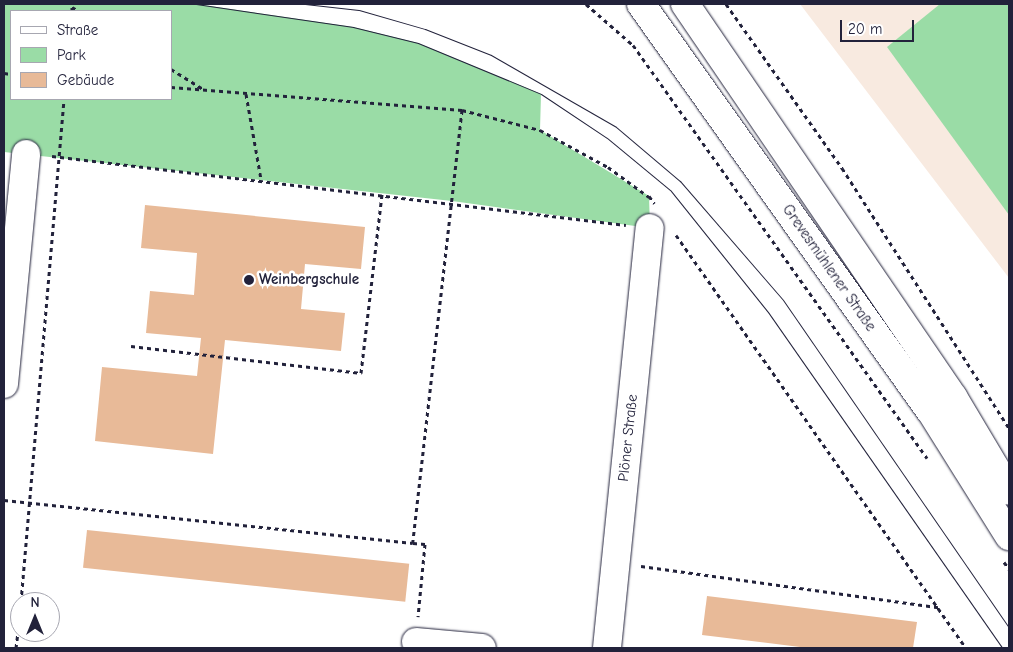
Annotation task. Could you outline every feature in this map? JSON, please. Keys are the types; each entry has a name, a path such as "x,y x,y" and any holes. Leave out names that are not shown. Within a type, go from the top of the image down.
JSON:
{"street":[{"name":"Grevesmühlener Straße","path":"641,4 930,410 1004,545"},
{"name":"Grevesmühlener Straße","path":"685,4 953,397 1009,491"},
{"path":"4,384 26,154"},
{"name":"Plöner Straße","path":"607,648 654,219"},
{"path":"416,642 482,648"}],"path":[{"path":"586,4 632,45 930,462"},
{"path":"726,4 842,168 1009,428"},
{"path":"172,70 204,89"},
{"path":"172,87 462,110 540,130 649,196 654,219"},
{"path":"246,94 261,179"},
{"path":"23,592 33,504 64,100"},
{"path":"413,543 462,110"},
{"path":"26,154 59,156 452,201 654,219 673,230 966,648"},
{"path":"130,346 361,373 382,193"},
{"path":"649,196 654,219"},
{"path":"4,500 425,544 416,642"},
{"path":"1004,545 1009,569"},
{"path":"615,564 938,607"}],"shaded area":[{"path":"800,4 1009,4 1009,278"}],"green space":[{"path":"4,4 196,4 353,27 418,43 541,94 540,130 649,196 650,228 452,201 4,152"},
{"path":"940,4 1009,4 1009,215 887,47"}],"building":[{"name":"Weinbergschule","path":"145,205 365,227 361,269 305,264 301,309 345,313 341,351 225,340 213,454 95,441 102,367 197,376 201,338 146,333 150,291 194,295 197,253 141,248"},
{"path":"87,530 409,564 405,602 83,568"},
{"path":"707,596 917,622 913,648 808,648 702,635"}],"tram line":[{"path":"196,4 353,27 418,43 541,94 607,138 671,191 768,312 1002,648"},
{"path":"305,4 359,10 425,29 491,55 616,127 680,181 783,300 1009,627"}],"place":[{"name":"Weinbergschule","path":"249,280"}]}
